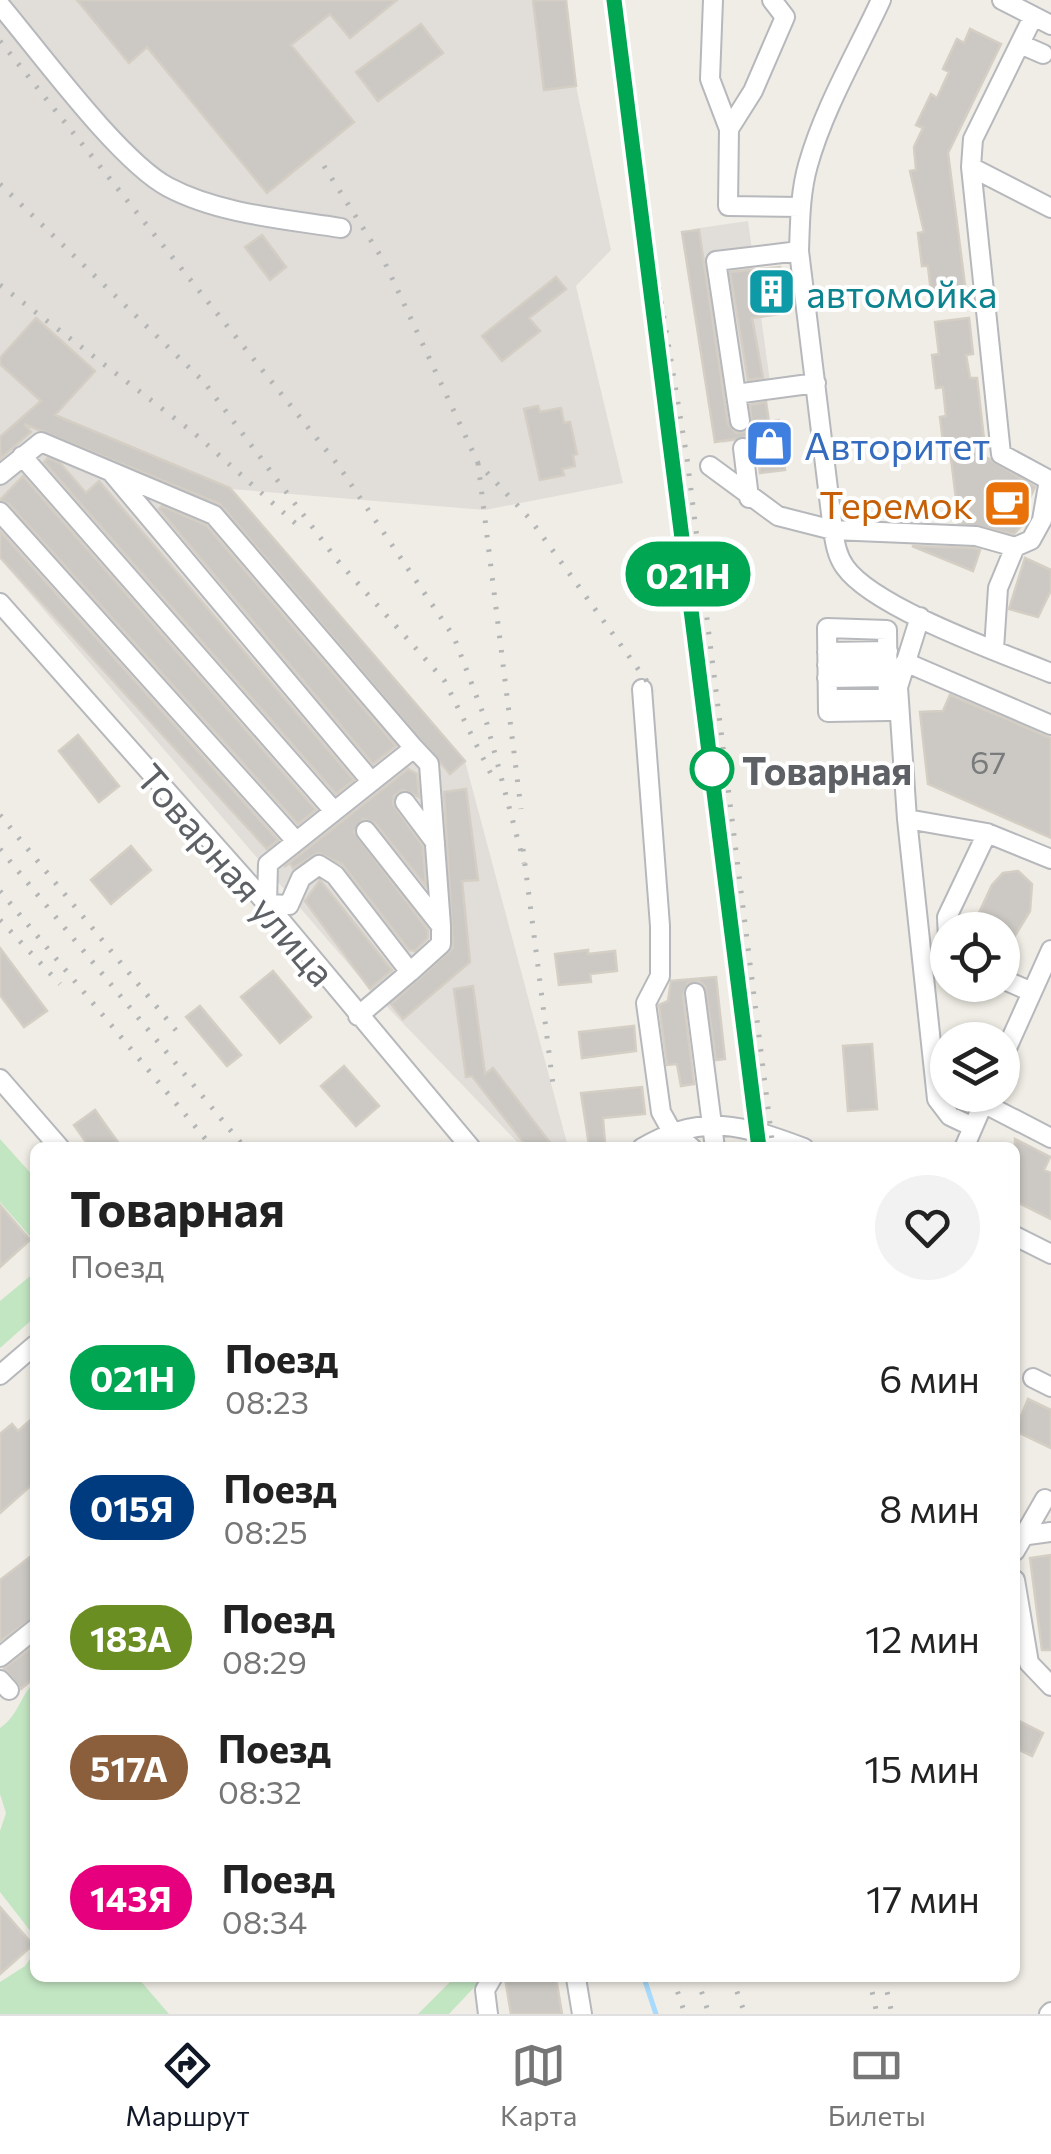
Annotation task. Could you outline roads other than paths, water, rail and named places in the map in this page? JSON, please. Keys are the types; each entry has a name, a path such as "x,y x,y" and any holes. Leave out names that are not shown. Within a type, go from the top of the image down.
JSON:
{"street":[{"path":"712,0 710,80 729,129 728,206 801,208"},
{"path":"729,129 753,91 784,17 772,0"},
{"path":"880,0 822,127 807,168 801,208 800,251 833,530 847,570 920,617 1051,673"},
{"path":"710,466 778,516 833,530 976,536 1015,547 1031,540 1046,522 1048,480 1001,454 972,166 972,139 1020,44 1042,21 1002,0"},
{"path":"0,5 136,164 166,186 205,202 341,228"},
{"path":"1020,44 1042,54"},
{"path":"972,166 1051,208"},
{"path":"740,421 716,262 800,251"},
{"path":"736,394 816,383"},
{"path":"0,475 41,442 214,514 429,764 441,944 358,1016"},
{"path":"743,448 749,498"},
{"path":"22,456 334,811"},
{"path":"108,468 371,781"},
{"path":"0,512 296,841"},
{"path":"994,649 998,588 1015,547"},
{"name":"Товарная улица","path":"0,603 267,904 466,1142"},
{"path":"920,617 892,670 888,711 828,712 826,628 887,630 892,670 938,1098 950,1116 973,1127"},
{"path":"827,671 892,670 1051,725"},
{"path":"642,690 660,926 660,976 646,1003 661,1112 671,1139 708,1124 772,1133 791,1142"},
{"path":"410,972 335,875 319,865 301,878 289,905 267,904 268,864 414,748"},
{"path":"406,802 436,842"},
{"path":"907,818 987,834 1051,859"},
{"path":"366,831 441,926"},
{"path":"949,912 987,834"},
{"path":"1019,1022 1051,950"},
{"path":"1020,987 1032,992"},
{"path":"695,993 708,1124 713,1142"},
{"path":"0,1080 55,1142"},
{"path":"967,1142 979,1112"},
{"path":"1007,1112 1051,1138"},
{"path":"1020,1238 1051,1254"},
{"path":"1,1373 30,1349"},
{"path":"1033,1378 1051,1387"},
{"path":"1020,1545 1045,1499"},
{"path":"1028,1535 1051,1532"},
{"path":"1020,1602 1029,1663 1051,1686"},
{"path":"0,1657 30,1633"},
{"path":"488,2014 485,1990 490,1982"},
{"path":"577,1982 582,2014"}],"waterway":[{"path":"645,1982 656,2014"}],"railway":[{"path":"621,0 650,233 687,458 772,1142"},
{"path":"0,41 338,465 454,637 487,724 524,863"},
{"path":"324,166 385,263 478,463 530,519 654,691"},
{"path":"0,184 204,382 337,560 444,680 491,774"},
{"path":"0,285 194,433 303,530"},
{"path":"478,463 521,809"},
{"path":"0,815 183,1039"},
{"path":"0,849 240,1142"},
{"path":"523,849 554,1092"},
{"path":"0,891 208,1142"},
{"path":"0,920 60,984"},
{"path":"674,1982 685,2014"},
{"path":"698,1982 709,2014"},
{"path":"733,1982 745,2014"},
{"path":"870,1982 877,2014"},
{"path":"885,1982 892,2014"}],"train":[{"name":"021Н","path":"614,0 758,1142"}],"place":[{"name":"автомойка","path":"771,292"},
{"name":"Авторитет","path":"769,444"},
{"name":"Теремок","path":"1008,503"},
{"name":"Товарная","path":"712,769"}]}
